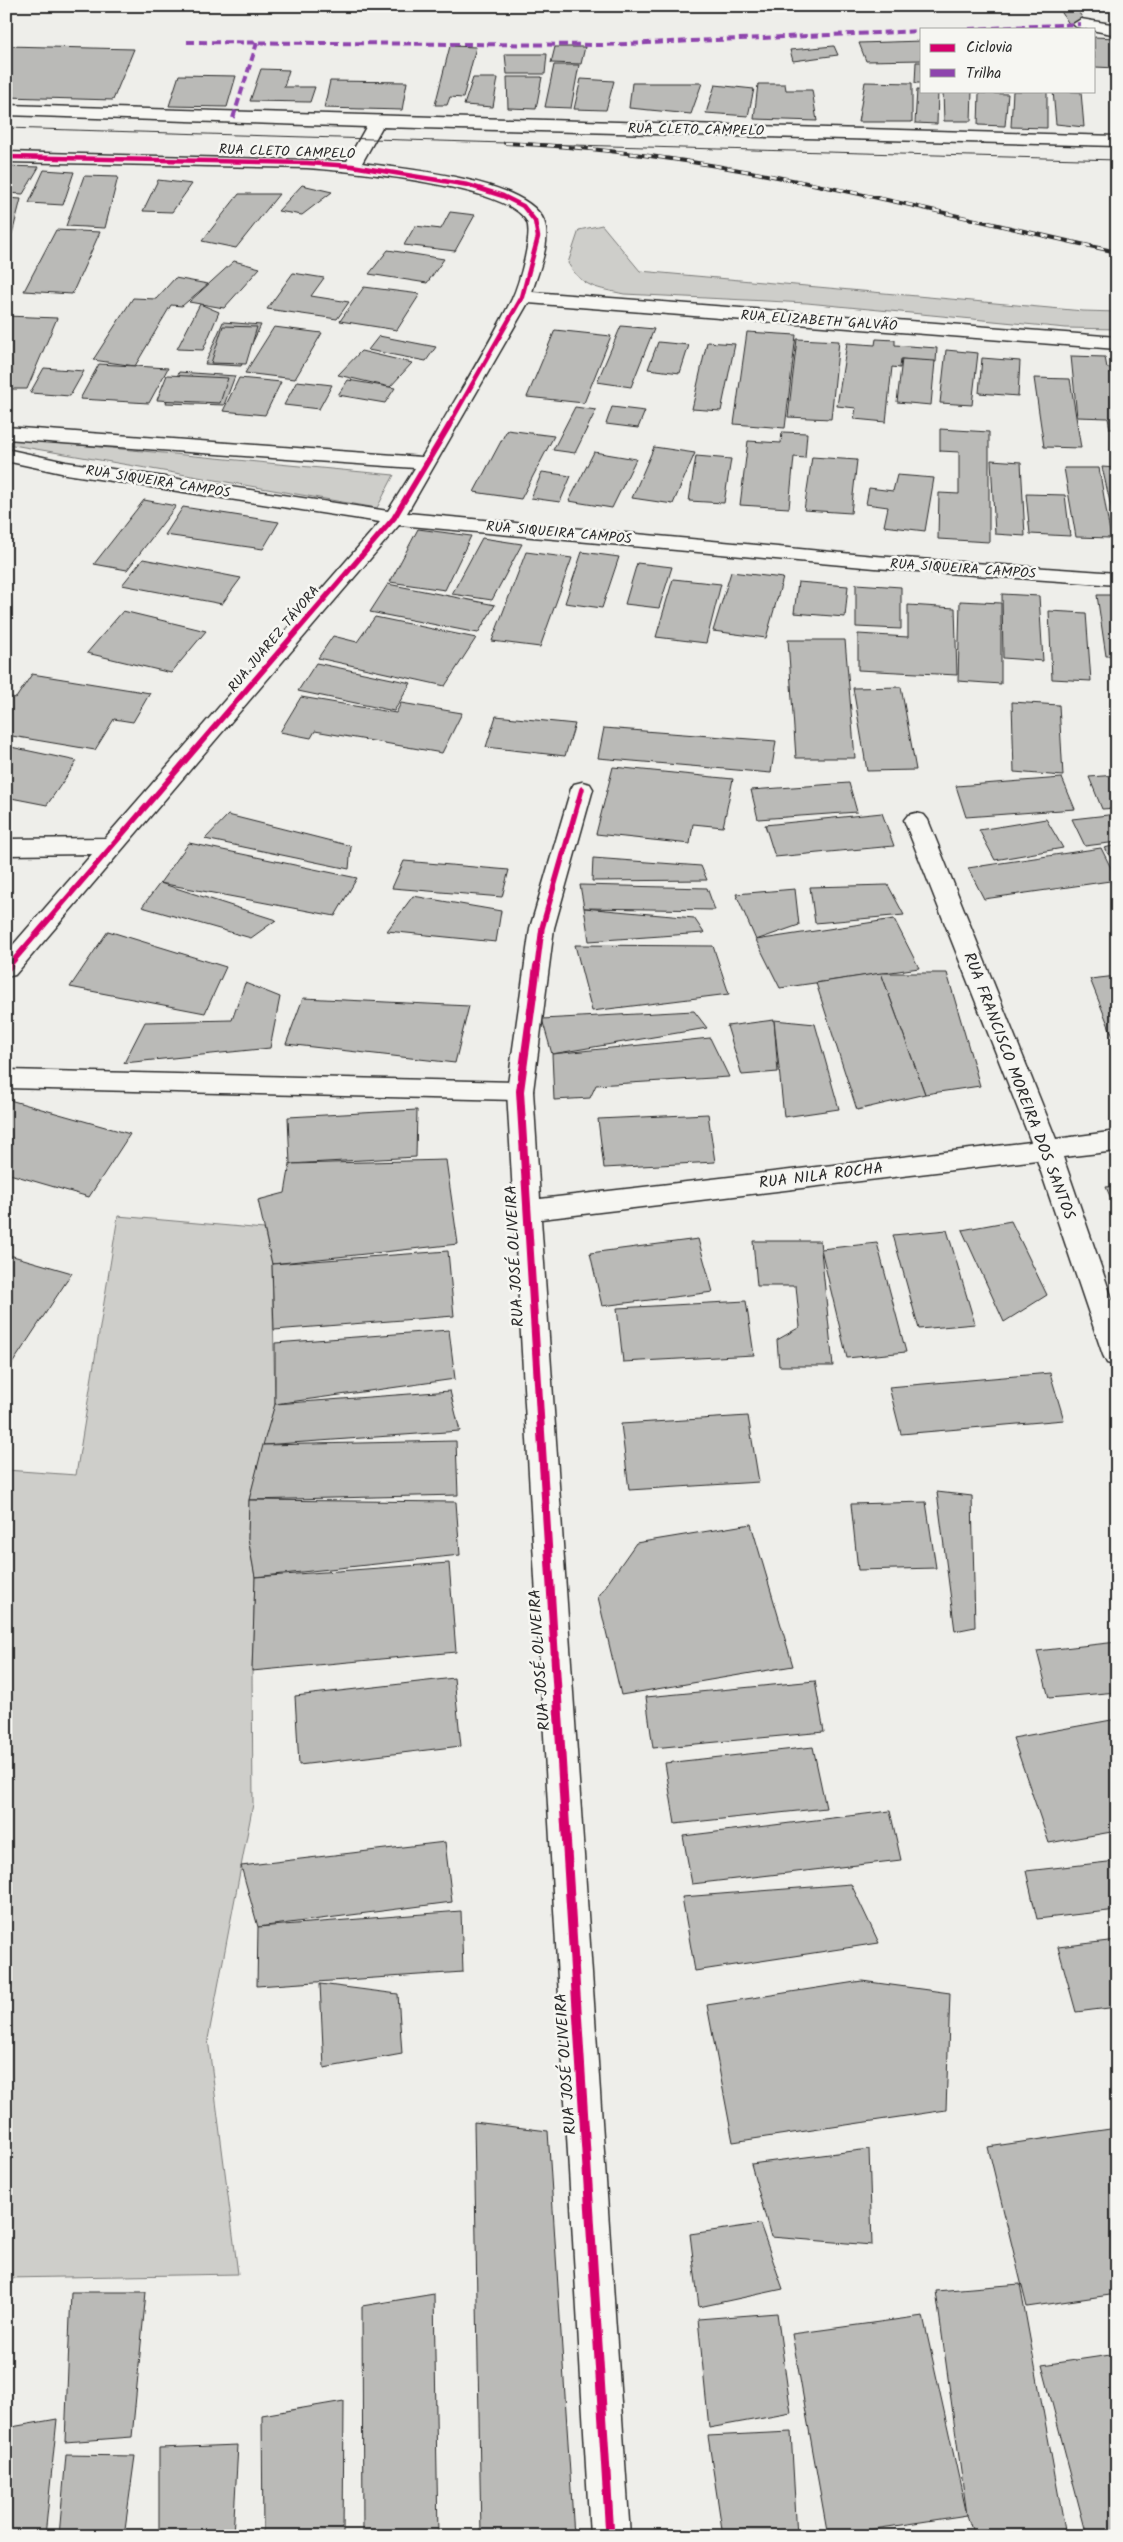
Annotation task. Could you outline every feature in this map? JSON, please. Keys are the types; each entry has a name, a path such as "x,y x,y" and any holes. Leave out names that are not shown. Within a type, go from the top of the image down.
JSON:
{"street":[{"path":"1081,24 1117,30"},
{"name":"RUA CLETO CAMPELO","path":"6,110 377,122 1117,140"},
{"path":"352,166 377,122"},
{"name":"RUA CLETO CAMPELO","path":"6,157 352,166 468,185 503,196 523,206 535,221 538,237 522,297"},
{"name":"RUA ELIZABETH GALVÃO","path":"522,297 1117,343"},
{"name":"RUA JUAREZ TÁVORA","path":"6,969 114,846 394,518 428,463 522,297"},
{"path":"6,433 428,463"},
{"name":"RUA SIQUEIRA CAMPOS","path":"6,455 66,468 394,518 875,562 1117,579"},
{"name":"RUA JOSÉ OLIVEIRA","path":"582,789 542,928 520,1091 610,2536"},
{"name":"RUA FRANCISCO MOREIRA DOS SANTOS","path":"916,820 1046,1150 1117,1355"},
{"path":"6,847 114,846"},
{"path":"6,1080 520,1091"},
{"name":"RUA NILA ROCHA","path":"526,1211 1117,1141"}],"shaded area":[{"path":"708,6 1016,6 721,11"},
{"path":"602,225 640,271 1083,311 1117,312 1117,329 1066,328 807,303 624,294 592,286 579,278 568,263 579,230"},
{"path":"16,439 394,475 377,508 7,444"},
{"path":"118,1216 264,1229 272,1264 275,1404 249,1500 248,1538 255,1577 252,1671 253,1804 208,2039 238,2274 6,2278 6,1470 76,1475"}],"building":[{"path":"1075,7 1086,23 1069,24 1059,8"},
{"path":"1096,37 1117,38 1117,68 1096,67"},
{"path":"920,41 920,60 866,61 859,43"},
{"path":"6,46 134,49 113,100 6,97"},
{"path":"450,46 476,47 463,98 450,97 447,105 435,105"},
{"path":"834,46 838,55 793,61 790,50"},
{"path":"555,47 585,47 581,64 551,63"},
{"path":"505,54 547,54 545,74 507,74"},
{"path":"916,62 920,62 920,83 915,83"},
{"path":"554,65 579,65 571,108 545,107"},
{"path":"261,69 289,70 284,87 315,87 310,102 250,101"},
{"path":"179,75 236,76 227,107 169,106"},
{"path":"507,77 542,77 536,109 508,108"},
{"path":"473,78 498,78 493,107 464,105"},
{"path":"581,79 614,81 606,110 574,109"},
{"path":"330,81 407,82 402,110 324,108"},
{"path":"865,82 912,83 912,122 858,122"},
{"path":"632,83 702,83 691,114 629,108"},
{"path":"758,84 785,84 786,90 812,90 817,121 754,119"},
{"path":"715,85 754,89 748,116 706,113"},
{"path":"917,90 920,90 920,92 938,92 937,124 915,123"},
{"path":"943,92 972,92 971,121 944,121"},
{"path":"1013,92 1047,92 1047,128 1011,127"},
{"path":"1053,92 1081,92 1084,127 1056,124"},
{"path":"979,93 1008,94 1005,126 978,125"},
{"path":"6,166 39,167 23,194 6,193"},
{"path":"44,170 74,172 63,205 29,203"},
{"path":"84,176 118,177 105,228 66,226"},
{"path":"158,180 192,184 172,212 143,211"},
{"path":"302,185 332,192 302,215 278,211"},
{"path":"239,194 279,194 236,248 202,241"},
{"path":"6,198 21,199 12,234 6,233"},
{"path":"450,212 475,215 455,251 404,245 415,226 441,229"},
{"path":"56,230 100,232 72,294 24,291"},
{"path":"388,250 444,259 427,283 369,274"},
{"path":"234,261 260,268 224,308 189,302"},
{"path":"293,273 324,278 311,296 349,302 337,319 267,309"},
{"path":"175,278 208,284 182,306 171,305 135,366 93,360 133,298 156,299"},
{"path":"364,287 420,294 397,330 340,321"},
{"path":"200,304 219,312 203,350 177,349"},
{"path":"6,316 57,318 27,389 6,389"},
{"path":"223,322 261,325 241,366 205,364"},
{"path":"223,326 257,327 246,364 211,363"},
{"path":"621,326 654,329 631,387 597,382"},
{"path":"274,327 322,333 295,379 245,373"},
{"path":"555,330 611,336 584,403 527,397"},
{"path":"747,332 796,335 785,428 734,424"},
{"path":"379,336 436,347 426,361 368,350"},
{"path":"797,339 839,341 831,419 788,417"},
{"path":"876,339 895,340 895,345 937,348 936,362 901,359 900,368 892,367 886,422 854,419 856,408 837,406 847,343 875,345"},
{"path":"658,342 689,345 680,373 648,369"},
{"path":"707,342 735,344 721,411 692,409"},
{"path":"946,350 978,353 972,405 940,403"},
{"path":"361,351 412,363 390,387 338,375"},
{"path":"1071,356 1105,357 1107,368 1117,368 1117,429 1110,429 1108,418 1077,417"},
{"path":"982,358 1020,361 1018,396 979,393"},
{"path":"902,359 935,361 931,405 897,402"},
{"path":"99,364 168,368 149,403 80,399"},
{"path":"44,368 84,371 70,396 30,393"},
{"path":"179,372 235,376 224,405 166,403"},
{"path":"167,375 228,378 220,403 157,400"},
{"path":"239,378 281,382 265,415 223,411"},
{"path":"1034,378 1070,379 1081,448 1044,447"},
{"path":"348,380 395,388 385,403 338,395"},
{"path":"297,381 332,385 319,409 284,405"},
{"path":"575,407 596,410 575,453 553,450"},
{"path":"612,407 645,411 638,428 606,424"},
{"path":"940,429 989,432 989,542 938,539 939,493 959,494 959,452 940,451"},
{"path":"507,430 554,436 521,499 474,492"},
{"path":"782,432 807,433 805,458 794,457 789,508 740,505 748,441 781,443"},
{"path":"654,447 695,453 673,504 632,498"},
{"path":"594,452 636,459 612,508 569,501"},
{"path":"696,456 731,459 724,503 689,501"},
{"path":"812,457 857,460 851,513 804,510"},
{"path":"991,460 1021,462 1025,536 995,534"},
{"path":"1102,467 1117,468 1117,524 1115,524"},
{"path":"1064,468 1099,468 1111,538 1076,537"},
{"path":"542,472 571,476 560,502 531,498"},
{"path":"897,475 934,478 925,531 884,526 888,507 866,504 869,488 893,491"},
{"path":"1026,494 1065,495 1070,536 1030,534"},
{"path":"144,500 176,506 127,570 94,564"},
{"path":"183,507 279,522 263,549 165,535"},
{"path":"418,529 471,536 445,590 390,582"},
{"path":"482,538 522,544 492,600 452,594"},
{"path":"526,552 572,558 540,647 492,641"},
{"path":"582,552 619,557 602,608 565,603"},
{"path":"143,559 241,578 222,604 122,585"},
{"path":"637,563 672,567 659,608 625,604"},
{"path":"731,572 783,578 766,638 713,631"},
{"path":"673,579 721,584 706,643 656,637"},
{"path":"798,582 848,586 845,617 794,613"},
{"path":"388,584 495,605 478,633 370,612"},
{"path":"856,584 901,587 901,629 856,627"},
{"path":"1002,594 1039,596 1043,661 1003,658"},
{"path":"1097,595 1117,595 1117,656 1106,656"},
{"path":"960,601 1001,603 1001,684 958,681"},
{"path":"908,605 955,608 957,675 858,670 858,634 908,637"},
{"path":"123,611 206,631 171,673 87,653"},
{"path":"1049,611 1086,613 1091,681 1052,679"},
{"path":"375,617 476,638 445,686 318,658 333,636 357,642"},
{"path":"788,640 845,640 855,758 796,758"},
{"path":"316,663 411,683 394,711 298,691"},
{"path":"32,674 150,693 133,722 114,719 95,750 6,735 6,696 16,698"},
{"path":"901,687 916,770 867,771 853,688"},
{"path":"301,697 396,713 401,703 462,713 442,753 315,731 311,738 280,732"},
{"path":"1012,702 1059,705 1063,776 1014,772"},
{"path":"496,716 575,724 565,756 486,747"},
{"path":"604,728 776,741 771,773 598,758"},
{"path":"6,746 77,761 47,805 6,797"},
{"path":"613,767 733,779 723,827 693,824 690,844 596,834"},
{"path":"1117,775 1117,808 1102,809 1089,777"},
{"path":"1062,778 1075,809 966,817 956,786"},
{"path":"849,783 857,812 758,819 751,790"},
{"path":"882,813 894,846 775,857 765,825"},
{"path":"1117,814 1117,842 1085,846 1072,819"},
{"path":"228,815 351,846 349,869 205,839"},
{"path":"1046,819 1063,848 995,860 979,830"},
{"path":"189,843 357,878 335,916 160,883"},
{"path":"1117,845 1117,867 1104,848"},
{"path":"1101,848 1117,880 984,899 968,868"},
{"path":"593,858 701,866 707,880 592,881"},
{"path":"404,861 509,870 502,897 392,888"},
{"path":"160,883 276,920 251,938 142,907"},
{"path":"580,885 707,888 715,910 584,908"},
{"path":"888,885 904,915 815,923 810,887"},
{"path":"795,889 799,925 756,940 736,894"},
{"path":"413,896 501,911 496,942 387,931"},
{"path":"584,908 694,918 704,933 589,941"},
{"path":"894,919 919,968 780,988 756,940"},
{"path":"108,931 226,967 205,1013 70,987"},
{"path":"575,945 713,946 729,994 592,1011"},
{"path":"881,973 947,973 980,1086 925,1094"},
{"path":"881,973 925,1094 857,1110 816,983"},
{"path":"1117,976 1117,1047 1090,979"},
{"path":"245,983 280,997 270,1048 124,1063 145,1022 232,1020"},
{"path":"303,998 469,1006 455,1063 286,1044"},
{"path":"694,1011 707,1028 552,1054 542,1019"},
{"path":"774,1020 778,1072 742,1075 727,1026"},
{"path":"774,1020 815,1024 839,1109 784,1117"},
{"path":"710,1038 729,1077 596,1085 590,1098 554,1100 552,1054"},
{"path":"6,1099 130,1134 89,1197 6,1173"},
{"path":"417,1110 416,1157 290,1164 288,1117"},
{"path":"708,1114 715,1162 604,1168 598,1119"},
{"path":"446,1160 458,1244 272,1264 258,1200 285,1193 290,1164"},
{"path":"1117,1186 1117,1212 1106,1187"},
{"path":"1011,1221 1047,1295 1004,1322 962,1230"},
{"path":"947,1230 975,1324 919,1329 893,1235"},
{"path":"698,1239 713,1292 602,1306 590,1253"},
{"path":"753,1241 820,1241 833,1366 779,1366 777,1340 800,1327 796,1286 757,1286"},
{"path":"877,1243 906,1352 847,1358 821,1249"},
{"path":"448,1251 454,1316 274,1330 272,1264"},
{"path":"6,1254 72,1273 12,1364 6,1362"},
{"path":"746,1301 754,1355 623,1362 617,1308"},
{"path":"449,1330 455,1379 275,1404 275,1343"},
{"path":"1050,1373 1064,1420 901,1434 889,1387"},
{"path":"450,1391 460,1431 263,1445 275,1404"},
{"path":"748,1416 759,1482 629,1490 621,1424"},
{"path":"456,1441 458,1495 249,1500 263,1445"},
{"path":"937,1492 972,1496 975,1627 955,1631"},
{"path":"249,1500 456,1502 460,1555 255,1577 248,1538"},
{"path":"926,1502 936,1568 858,1570 851,1504"},
{"path":"751,1524 793,1666 621,1695 598,1597 636,1543"},
{"path":"449,1563 456,1652 252,1671 255,1577"},
{"path":"1117,1642 1117,1692 1049,1698 1037,1651"},
{"path":"454,1678 461,1746 299,1765 295,1696"},
{"path":"815,1681 824,1732 653,1748 646,1697"},
{"path":"1117,1719 1117,1831 1049,1843 1013,1738"},
{"path":"813,1747 826,1808 675,1824 665,1763"},
{"path":"890,1811 901,1860 692,1884 683,1836"},
{"path":"445,1842 452,1902 258,1927 241,1866"},
{"path":"1117,1861 1117,1910 1037,1919 1026,1871"},
{"path":"851,1884 879,1943 695,1971 682,1897"},
{"path":"461,1911 463,1972 257,1986 258,1927"},
{"path":"1117,1940 1117,2007 1076,2012 1058,1947"},
{"path":"862,1981 950,1993 946,2110 733,2142 707,2005"},
{"path":"320,1984 398,1994 402,2054 324,2068"},
{"path":"474,2122 548,2131 574,2536 481,2536"},
{"path":"1117,2128 1117,2234 1111,2235 1117,2258 1117,2294 1027,2307 988,2147"},
{"path":"869,2149 872,2245 771,2237 751,2164"},
{"path":"760,2224 783,2289 699,2307 690,2234"},
{"path":"1020,2284 1066,2536 974,2536 967,2515 936,2291"},
{"path":"71,2292 146,2292 132,2437 65,2442"},
{"path":"434,2294 438,2536 363,2536 362,2306"},
{"path":"777,2313 791,2413 709,2428 698,2319"},
{"path":"923,2316 967,2515 828,2536 792,2334"},
{"path":"1117,2354 1117,2531 1087,2536 1042,2365"},
{"path":"344,2401 343,2536 263,2536 262,2415"},
{"path":"57,2419 45,2536 6,2536 6,2428"},
{"path":"791,2432 797,2536 723,2536 708,2436"},
{"path":"238,2445 233,2536 159,2536 159,2448"},
{"path":"66,2455 135,2456 124,2536 59,2536"}],"tram line":[{"path":"6,128 505,143"},
{"path":"537,144 1117,160"}],"railway":[{"path":"505,143 582,148 660,157 736,169 889,200 1117,252"}],"marked path":[{"path":"991,28 1081,24"},
{"path":"187,42 602,45 920,31"},
{"path":"233,118 257,43"}],"cycle path":[{"path":"6,157 307,163 352,166 468,185 503,196 523,206 535,221 538,237 522,297 428,463 394,518 6,969"},
{"path":"582,789 542,928 520,1091 610,2536"}]}
